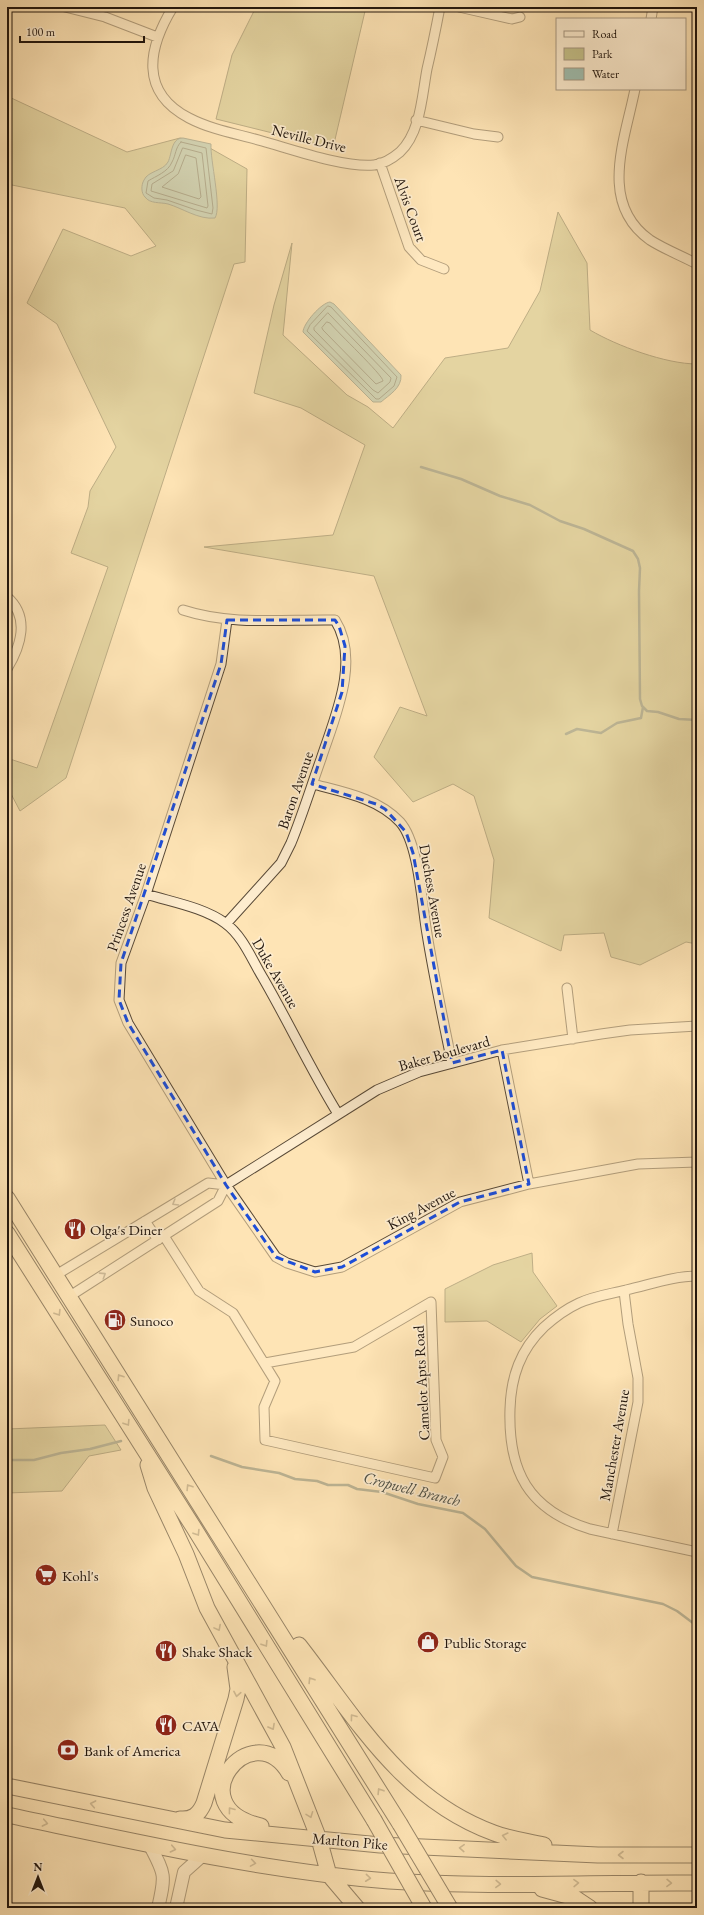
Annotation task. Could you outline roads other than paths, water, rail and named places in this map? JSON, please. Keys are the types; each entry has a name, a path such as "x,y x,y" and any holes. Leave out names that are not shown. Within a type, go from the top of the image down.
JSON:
{"highway":[{"path":"7,1198 70,1296 400,1824 450,1908"},
{"path":"7,1224 15,1229 52,1288 58,1293 70,1296"},
{"path":"7,1233 374,1820 424,1908"},
{"path":"142,1447 155,1488 186,1554 207,1608 283,1746 319,1839 329,1875 357,1908"},
{"path":"244,1574 377,1748 403,1777 426,1796 476,1826 496,1834 598,1855"},
{"path":"168,1819 189,1819 198,1813 204,1803 238,1689 233,1656"},
{"path":"301,1791 284,1764 268,1754 258,1753 245,1756 233,1764 225,1776 223,1789 228,1808 242,1820 319,1839"},
{"name":"Marlton Pike","path":"7,1786 225,1830 380,1845 598,1855 697,1855"},
{"path":"7,1815 203,1855 329,1875 390,1881 523,1884 641,1882 697,1883"},
{"path":"641,1882 641,1908"},
{"path":"523,1884 575,1898 590,1908"}],"street":[{"path":"65,7 105,17 157,36"},
{"name":"Neville Drive","path":"173,7 157,36 153,58 155,79 165,98 180,113 190,119 211,127 327,158 364,165 380,164 394,157 401,151 412,135 440,7"},
{"path":"458,7 512,19 520,17"},
{"path":"651,18 653,7"},
{"path":"635,90 618,173 620,195 623,206 634,225 651,240 697,264"},
{"path":"416,120 474,134 498,137"},
{"name":"Alvis Court","path":"380,164 409,247 421,260 444,269"},
{"path":"7,597 19,611 22,629 17,647 7,669"},
{"path":"183,610 227,620"},
{"name":"Baron Avenue","path":"226,924 280,863 291,843 340,701 344,672 344,644 342,633 336,620 227,620"},
{"name":"Princess Avenue","path":"226,1185 128,1023 119,1000 121,963 146,894 222,664 227,620"},
{"name":"Duchess Avenue","path":"312,784 347,793 376,804 385,809 401,823 406,832 413,853 426,932 452,1063"},
{"name":"Duke Avenue","path":"146,894 208,914 226,924 240,940 300,1044 319,1083 338,1114"},
{"path":"567,988 573,1039"},
{"name":"Baker Boulevard","path":"70,1296 218,1201 226,1185 338,1114 391,1083 419,1072 502,1050 630,1030 697,1026"},
{"path":"502,1050 529,1184"},
{"name":"King Avenue","path":"226,1185 276,1257 287,1263 315,1272 342,1267 460,1202 529,1184 638,1164 697,1162"},
{"path":"56,1275 208,1183 226,1185"},
{"name":"Camelot Apts Road","path":"145,1221 161,1238 199,1291 234,1313 275,1381 264,1407 265,1440 435,1478 443,1457 436,1440 431,1302 354,1347 265,1363"},
{"path":"697,1276 660,1281 586,1300 569,1308 543,1328 524,1352 513,1382 510,1435 513,1457 521,1478 535,1496 554,1512 578,1525 612,1534 697,1552"},
{"name":"Manchester Avenue","path":"612,1534 638,1402 638,1378 628,1324 624,1290"},
{"path":"149,1844 163,1874 164,1882 158,1908"},
{"path":"176,1908 184,1872 203,1855"}],"water":[{"path":"183,138 211,144 217,194 217,212 215,218 203,217 168,204 152,202 147,199 143,193 142,184 146,177 166,165 174,143"},
{"path":"330,302 334,304 401,375 401,380 397,387 381,402 373,402 303,332 306,324 313,314 326,303"}],"waterway":[{"path":"421,467 461,479 500,496 530,505 560,521 584,529 633,551 638,559 640,568 640,699 642,706 647,711 658,712 679,719 697,720"},
{"path":"566,734 577,729 601,733 617,723 641,718 643,707"},
{"name":"Cropwell Branch","path":"7,1460 34,1460 61,1453 90,1449 121,1441"},
{"name":"Cropwell Branch","path":"211,1456 242,1467 279,1473 295,1479 317,1481 328,1485 348,1485 357,1489 382,1492 418,1504 463,1513 485,1529 516,1566 532,1577 663,1604 677,1611 697,1626"}],"place":[{"name":"Olga's Diner","path":"75,1229"},
{"name":"Sunoco","path":"115,1320"},
{"name":"Kohl's","path":"46,1575"},
{"name":"Public Storage","path":"428,1642"},
{"name":"Shake Shack","path":"166,1651"},
{"name":"CAVA","path":"166,1725"},
{"name":"Bank of America","path":"68,1750"}]}
